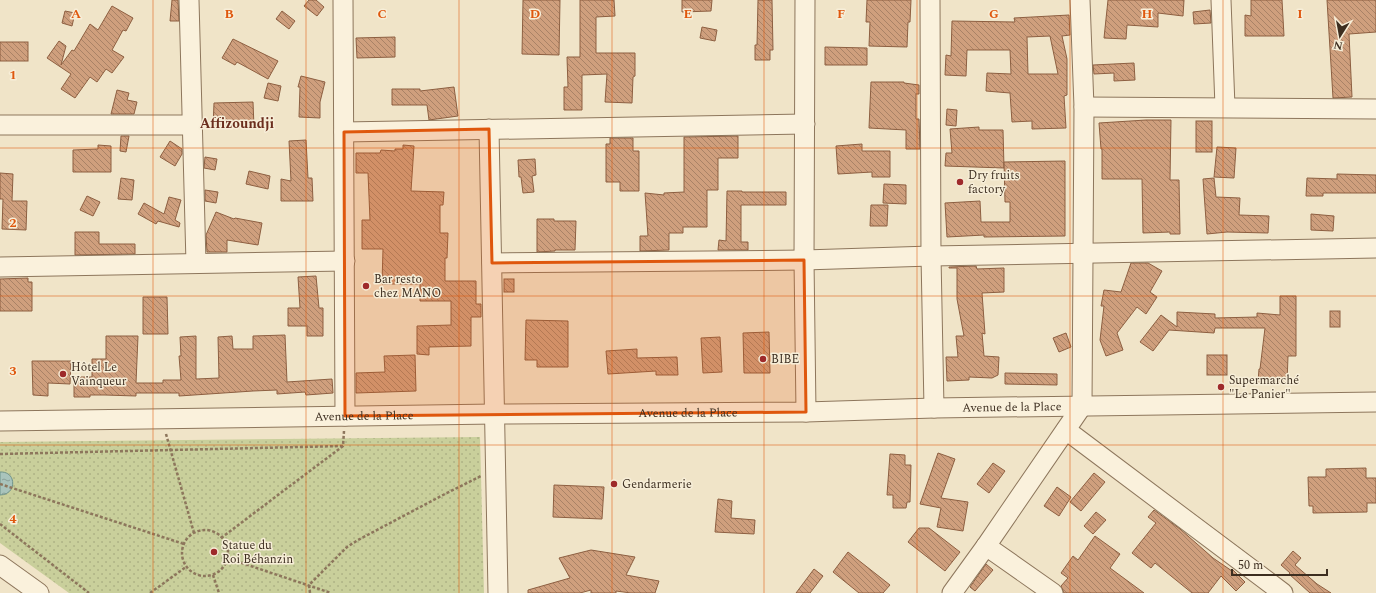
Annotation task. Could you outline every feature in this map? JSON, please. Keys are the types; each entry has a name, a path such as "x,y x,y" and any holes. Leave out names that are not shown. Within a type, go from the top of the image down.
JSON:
{"street":[{"path":"189,0 196,263"},
{"path":"343,0 345,416"},
{"path":"805,0 804,260 806,412"},
{"path":"930,0 931,256 934,408"},
{"path":"952,593 1082,406 1084,107 1080,0"},
{"path":"1221,0 1225,107"},
{"path":"1084,107 1376,109"},
{"path":"344,132 805,124"},
{"path":"0,125 192,125"},
{"path":"489,129 498,593"},
{"path":"492,263 804,260 931,256 1376,248"},
{"path":"0,267 345,261"},
{"name":"Avenue de la Place","path":"0,421 495,414 806,412 934,408 1376,402"},
{"path":"1066,430 1284,593"},
{"path":"986,546 1053,593"},
{"path":"0,565 39,593"}],"path":[{"path":"221,538 343,446 345,416"},
{"path":"161,419 194,533"},
{"path":"0,454 343,446"},
{"path":"309,585 347,547 358,540 481,476"},
{"path":"0,484 184,544"},
{"path":"0,524 89,593"},
{"path":"208,531 215,533 226,544 228,551 227,558 220,571 206,576 192,572 186,567 182,551 188,538 194,533 208,531"},
{"path":"227,558 332,593"},
{"path":"150,593 186,567"},
{"path":"213,574 219,593"},
{"path":"309,585 310,593"}],"highlighted area":[{"path":"489,129 492,263 804,260 806,412 345,416 344,132"}],"green space":[{"path":"480,437 484,593 69,593 0,543 0,442"}],"water":[{"path":"0,472 10,475 13,483 10,491 6,494 0,495"}],"building":[{"path":"172,0 178,0 179,21 170,21"},
{"path":"309,0 316,0 324,7 317,16 304,6"},
{"path":"523,0 560,0 559,55 522,54"},
{"path":"580,0 614,0 615,16 596,17 596,53 635,53 635,76 633,77 632,103 605,102 607,74 582,75 582,110 564,110 564,87 568,87 567,57 580,57"},
{"path":"682,0 712,0 711,11 682,12"},
{"path":"758,0 772,0 773,50 770,50 770,60 755,60 755,45 757,45"},
{"path":"867,0 911,0 907,47 869,46 870,22 866,22"},
{"path":"1108,0 1184,0 1183,16 1158,13 1158,27 1127,25 1126,39 1104,38"},
{"path":"1251,0 1282,0 1284,36 1245,36 1245,15 1251,16"},
{"path":"1327,0 1376,0 1376,32 1349,34 1352,97 1333,98"},
{"path":"112,6 133,18 126,31 123,30 112,50 124,57 112,73 106,69 97,82 90,77 75,98 61,89 71,74 47,58 59,41 66,46 61,65 72,50 74,51 90,24 98,30"},
{"path":"1210,10 1211,23 1194,24 1193,12"},
{"path":"65,11 75,13 72,26 62,23"},
{"path":"282,11 295,21 289,29 276,19"},
{"path":"1069,15 1070,35 1062,36 1067,59 1067,95 1064,96 1066,128 1032,129 1032,121 1012,122 1010,93 986,91 987,73 1011,74 1010,50 967,50 966,76 945,75 946,55 951,56 952,21 1015,22 1014,18","holes":["1050,36 1058,74 1028,74 1027,37"]},
{"path":"702,27 717,30 715,41 700,38"},
{"path":"395,37 395,57 357,58 356,38"},
{"path":"233,39 278,61 268,79 237,62 235,65 222,58"},
{"path":"0,42 28,42 28,61 0,61"},
{"path":"825,47 867,48 867,65 825,65"},
{"path":"1134,63 1135,80 1114,81 1114,73 1094,74 1093,65"},
{"path":"301,76 325,82 320,102 320,118 299,117 300,87 298,87"},
{"path":"871,82 904,82 919,85 919,94 916,94 916,119 919,119 920,149 906,149 906,130 869,128"},
{"path":"268,83 281,86 278,101 264,98"},
{"path":"454,87 458,116 429,120 427,105 392,105 392,89 420,89 420,91"},
{"path":"117,90 129,93 127,100 137,102 134,114 111,114"},
{"path":"253,102 254,127 213,128 214,103"},
{"path":"947,109 957,110 956,126 946,125"},
{"path":"1171,120 1170,180 1179,180 1180,234 1170,234 1170,232 1143,233 1142,179 1102,179 1102,149 1099,123"},
{"path":"1196,121 1212,121 1212,152 1196,152"},
{"path":"979,127 979,130 1003,130 1004,168 945,166 946,153 952,153 950,129"},
{"path":"121,136 129,136 126,152 120,151"},
{"path":"738,136 738,158 718,158 718,190 707,190 707,227 683,227 683,233 669,233 669,250 640,251 640,236 648,236 645,193 664,195 664,193 684,192 684,137"},
{"path":"610,138 633,138 633,151 639,151 639,191 620,191 620,182 606,182 606,144 610,144"},
{"path":"306,140 308,178 312,178 313,201 281,201 281,179 291,181 289,141"},
{"path":"170,141 182,149 182,154 175,166 160,157"},
{"path":"862,144 862,151 890,151 890,177 872,177 872,172 838,174 836,146"},
{"path":"98,145 111,146 111,172 73,172 73,150 98,149"},
{"path":"403,145 414,146 411,191 444,192 443,205 440,205 440,233 448,233 447,258 445,258 445,281 476,281 476,304 481,304 481,317 471,317 471,346 429,347 429,355 417,354 417,326 451,325 451,301 420,301 420,284 382,284 383,249 362,249 362,220 370,220 368,173 356,173 356,153 380,153 381,150 395,151 395,149 403,149"},
{"path":"1217,147 1236,148 1234,178 1214,177"},
{"path":"205,157 217,159 215,170 204,168"},
{"path":"535,159 536,175 532,176 534,192 523,193 521,177 519,177 518,160"},
{"path":"1065,161 1065,236 984,237 984,235 947,237 945,203 980,201 981,222 1010,222 1010,202 1005,202 1004,162"},
{"path":"249,171 270,176 268,189 246,184"},
{"path":"0,173 13,174 12,201 27,201 26,230 2,229 3,199 0,199"},
{"path":"1337,174 1376,175 1376,193 1323,193 1323,196 1306,196 1307,178 1337,179"},
{"path":"121,178 134,180 132,200 118,199"},
{"path":"1214,178 1216,197 1240,198 1239,215 1269,216 1268,233 1227,232 1207,234 1203,179"},
{"path":"884,184 906,185 906,204 883,203"},
{"path":"205,190 218,192 216,203 205,201"},
{"path":"727,191 786,192 786,205 741,205 741,242 748,242 748,250 718,250 719,240 726,241"},
{"path":"87,196 100,202 93,216 80,210"},
{"path":"169,197 181,200 175,220 180,223 179,227 158,221 156,224 138,214 144,203 164,214"},
{"path":"871,205 888,205 887,226 870,226"},
{"path":"216,212 234,219 262,223 258,245 227,240 227,252 207,252 206,235"},
{"path":"1311,214 1334,216 1333,231 1311,230"},
{"path":"537,219 576,221 575,250 537,252"},
{"path":"75,232 99,232 99,244 135,244 135,254 75,255"},
{"path":"1131,263 1148,263 1162,271 1150,292 1157,297 1146,314 1137,307 1117,333 1123,350 1106,356 1100,340 1104,306 1101,306 1104,290 1121,292"},
{"path":"976,266 977,269 1004,268 1004,292 982,293 985,334 982,333 984,356 999,357 998,375 992,378 969,377 969,380 947,381 946,357 958,357 956,336 964,336 957,299 957,268 949,267"},
{"path":"316,276 319,308 323,308 323,336 307,336 307,326 288,326 288,308 300,308 298,277"},
{"path":"28,278 28,282 32,282 32,311 0,311 0,279"},
{"path":"504,279 514,279 514,292 504,292"},
{"path":"1280,296 1296,296 1296,356 1288,356 1287,384 1258,382 1265,328 1215,328 1214,333 1169,330 1153,351 1140,342 1161,315 1177,327 1177,312 1215,314 1215,318 1257,317 1257,313 1280,315"},
{"path":"143,297 167,297 168,334 143,334"},
{"path":"1330,311 1340,311 1340,327 1330,327"},
{"path":"526,320 568,321 568,367 537,367 537,360 525,360"},
{"path":"769,332 770,373 744,373 743,333"},
{"path":"1066,333 1071,347 1059,352 1053,338"},
{"path":"285,335 287,382 332,379 333,393 306,395 305,392 277,394 277,390 179,396 179,393 136,393 136,396 90,395 90,397 74,397 74,377 92,377 92,359 106,359 106,336 138,336 136,383 163,383 163,380 181,380 179,356 181,356 180,337 196,336 196,379 219,378 218,337 232,336 233,349 253,349 253,336"},
{"path":"720,337 722,372 703,373 701,338"},
{"path":"637,349 637,358 677,357 678,375 656,375 656,371 608,374 606,351"},
{"path":"415,355 416,391 356,393 356,373 385,372 384,356"},
{"path":"1207,355 1227,355 1227,375 1207,375"},
{"path":"32,361 71,361 70,384 48,383 48,396 33,395"},
{"path":"1005,373 1057,374 1057,385 1005,384"},
{"path":"938,453 955,459 941,498 968,502 963,531 937,527 941,508 920,504"},
{"path":"890,454 905,455 905,465 911,465 910,502 907,502 906,508 893,508 893,495 887,495"},
{"path":"993,463 1005,471 989,493 977,484"},
{"path":"1366,468 1366,478 1376,478 1376,503 1367,503 1367,512 1313,513 1313,506 1309,506 1308,477 1326,477 1326,469"},
{"path":"1094,473 1105,482 1081,511 1070,502"},
{"path":"554,485 604,487 602,519 553,517"},
{"path":"1057,487 1071,497 1059,516 1044,506"},
{"path":"718,499 732,501 731,518 755,520 754,534 715,532"},
{"path":"1154,510 1180,529 1213,558 1232,571 1233,570 1245,582 1236,591 1221,576 1208,593 1192,593 1155,563 1151,568 1132,553 1156,523 1148,517"},
{"path":"1096,512 1106,520 1093,534 1084,526"},
{"path":"919,528 929,528 960,552 945,571 908,542"},
{"path":"1095,536 1120,554 1110,568 1144,593 1064,593 1061,586 1068,578 1061,573 1073,556 1078,560"},
{"path":"591,550 635,557 626,575 659,581 655,593 631,593 616,591 616,593 591,593 591,590 580,593 528,593 528,590 570,578 559,558"},
{"path":"1293,551 1301,558 1295,565 1317,584 1331,593 1310,593 1289,574 1290,573 1281,565"},
{"path":"848,552 890,585 883,593 859,593 833,572"},
{"path":"986,564 993,570 975,591 970,587"},
{"path":"814,569 823,576 810,593 796,593"}],"place":[{"name":"Dry fruits factory","path":"960,182"},
{"name":"Bar resto chez MANO","path":"366,286"},
{"name":"BIBE","path":"763,359"},
{"name":"Hôtel Le Vainqueur","path":"63,374"},
{"name":"Supermarché \"Le Panier\"","path":"1221,387"},
{"name":"Gendarmerie","path":"614,484"},
{"name":"Statue du Roi Béhanzin","path":"214,552"}],"district":[{"name":"Affizoundji","path":"237,123"}]}
